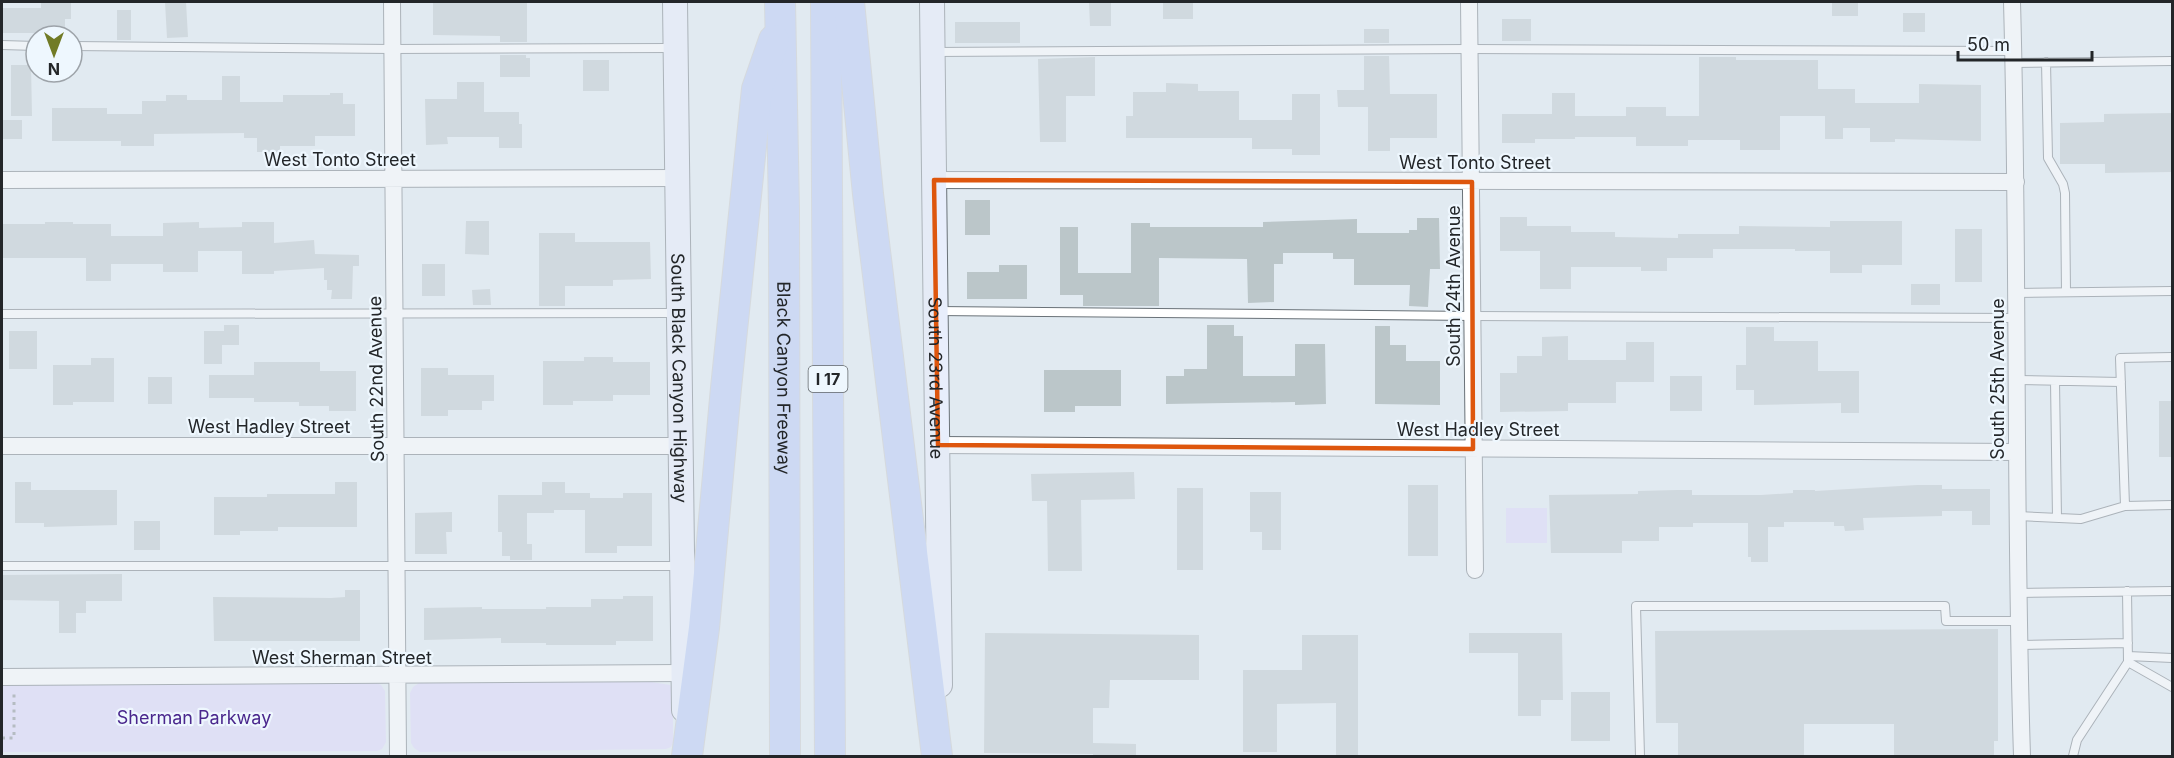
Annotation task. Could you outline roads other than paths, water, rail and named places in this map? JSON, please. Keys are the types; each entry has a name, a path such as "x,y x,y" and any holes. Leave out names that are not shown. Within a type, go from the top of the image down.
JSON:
{"highway":[{"name":"I 17","path":"826,2 830,756"},
{"path":"849,2 868,194 938,756"},
{"path":"687,756 704,628 757,89 780,12"},
{"name":"Black Canyon Freeway","path":"780,12 784,210 785,756"}],"main road":[{"name":"South Black Canyon Highway","path":"675,2 682,674 687,756"},
{"name":"South 23rd Avenue","path":"932,2 938,445 938,756"}],"street":[{"name":"South 22nd Avenue","path":"392,2 398,756"},
{"name":"South 24th Avenue","path":"1469,2 1475,570"},
{"name":"South 25th Avenue","path":"2012,2 2016,182 2017,593 2022,756"},
{"name":"West Tonto Street","path":"2,180 678,178"},
{"name":"West Tonto Street","path":"934,180 2016,182"},
{"name":"West Hadley Street","path":"938,445 2017,452"},
{"name":"West Hadley Street","path":"2,446 681,446"},
{"name":"West Sherman Street","path":"2,677 682,674"}],"lane":[{"path":"2,45 24,46"},
{"path":"84,46 392,49 676,48"},
{"path":"933,52 1470,50 2014,57 2046,62 2172,61"},
{"path":"2046,62 2048,158 2063,184 2065,193 2066,292"},
{"path":"2016,293 2172,291"},
{"path":"936,311 2017,318"},
{"path":"2,314 680,313"},
{"path":"2125,506 2120,358 2172,357"},
{"path":"2017,380 2121,382"},
{"path":"2055,381 2057,518"},
{"path":"2017,516 2081,519 2125,506 2172,505"},
{"path":"2,566 682,566"},
{"path":"2073,756 2077,740 2128,659 2127,591"},
{"path":"2017,593 2172,591"},
{"path":"1640,756 1636,606 1945,606 1946,621 2018,621"},
{"path":"2018,645 2128,643"},
{"path":"2128,659 2172,658"},
{"path":"2128,659 2172,687"}],"park label":[{"name":"Sherman Parkway","path":"194,717"}]}
